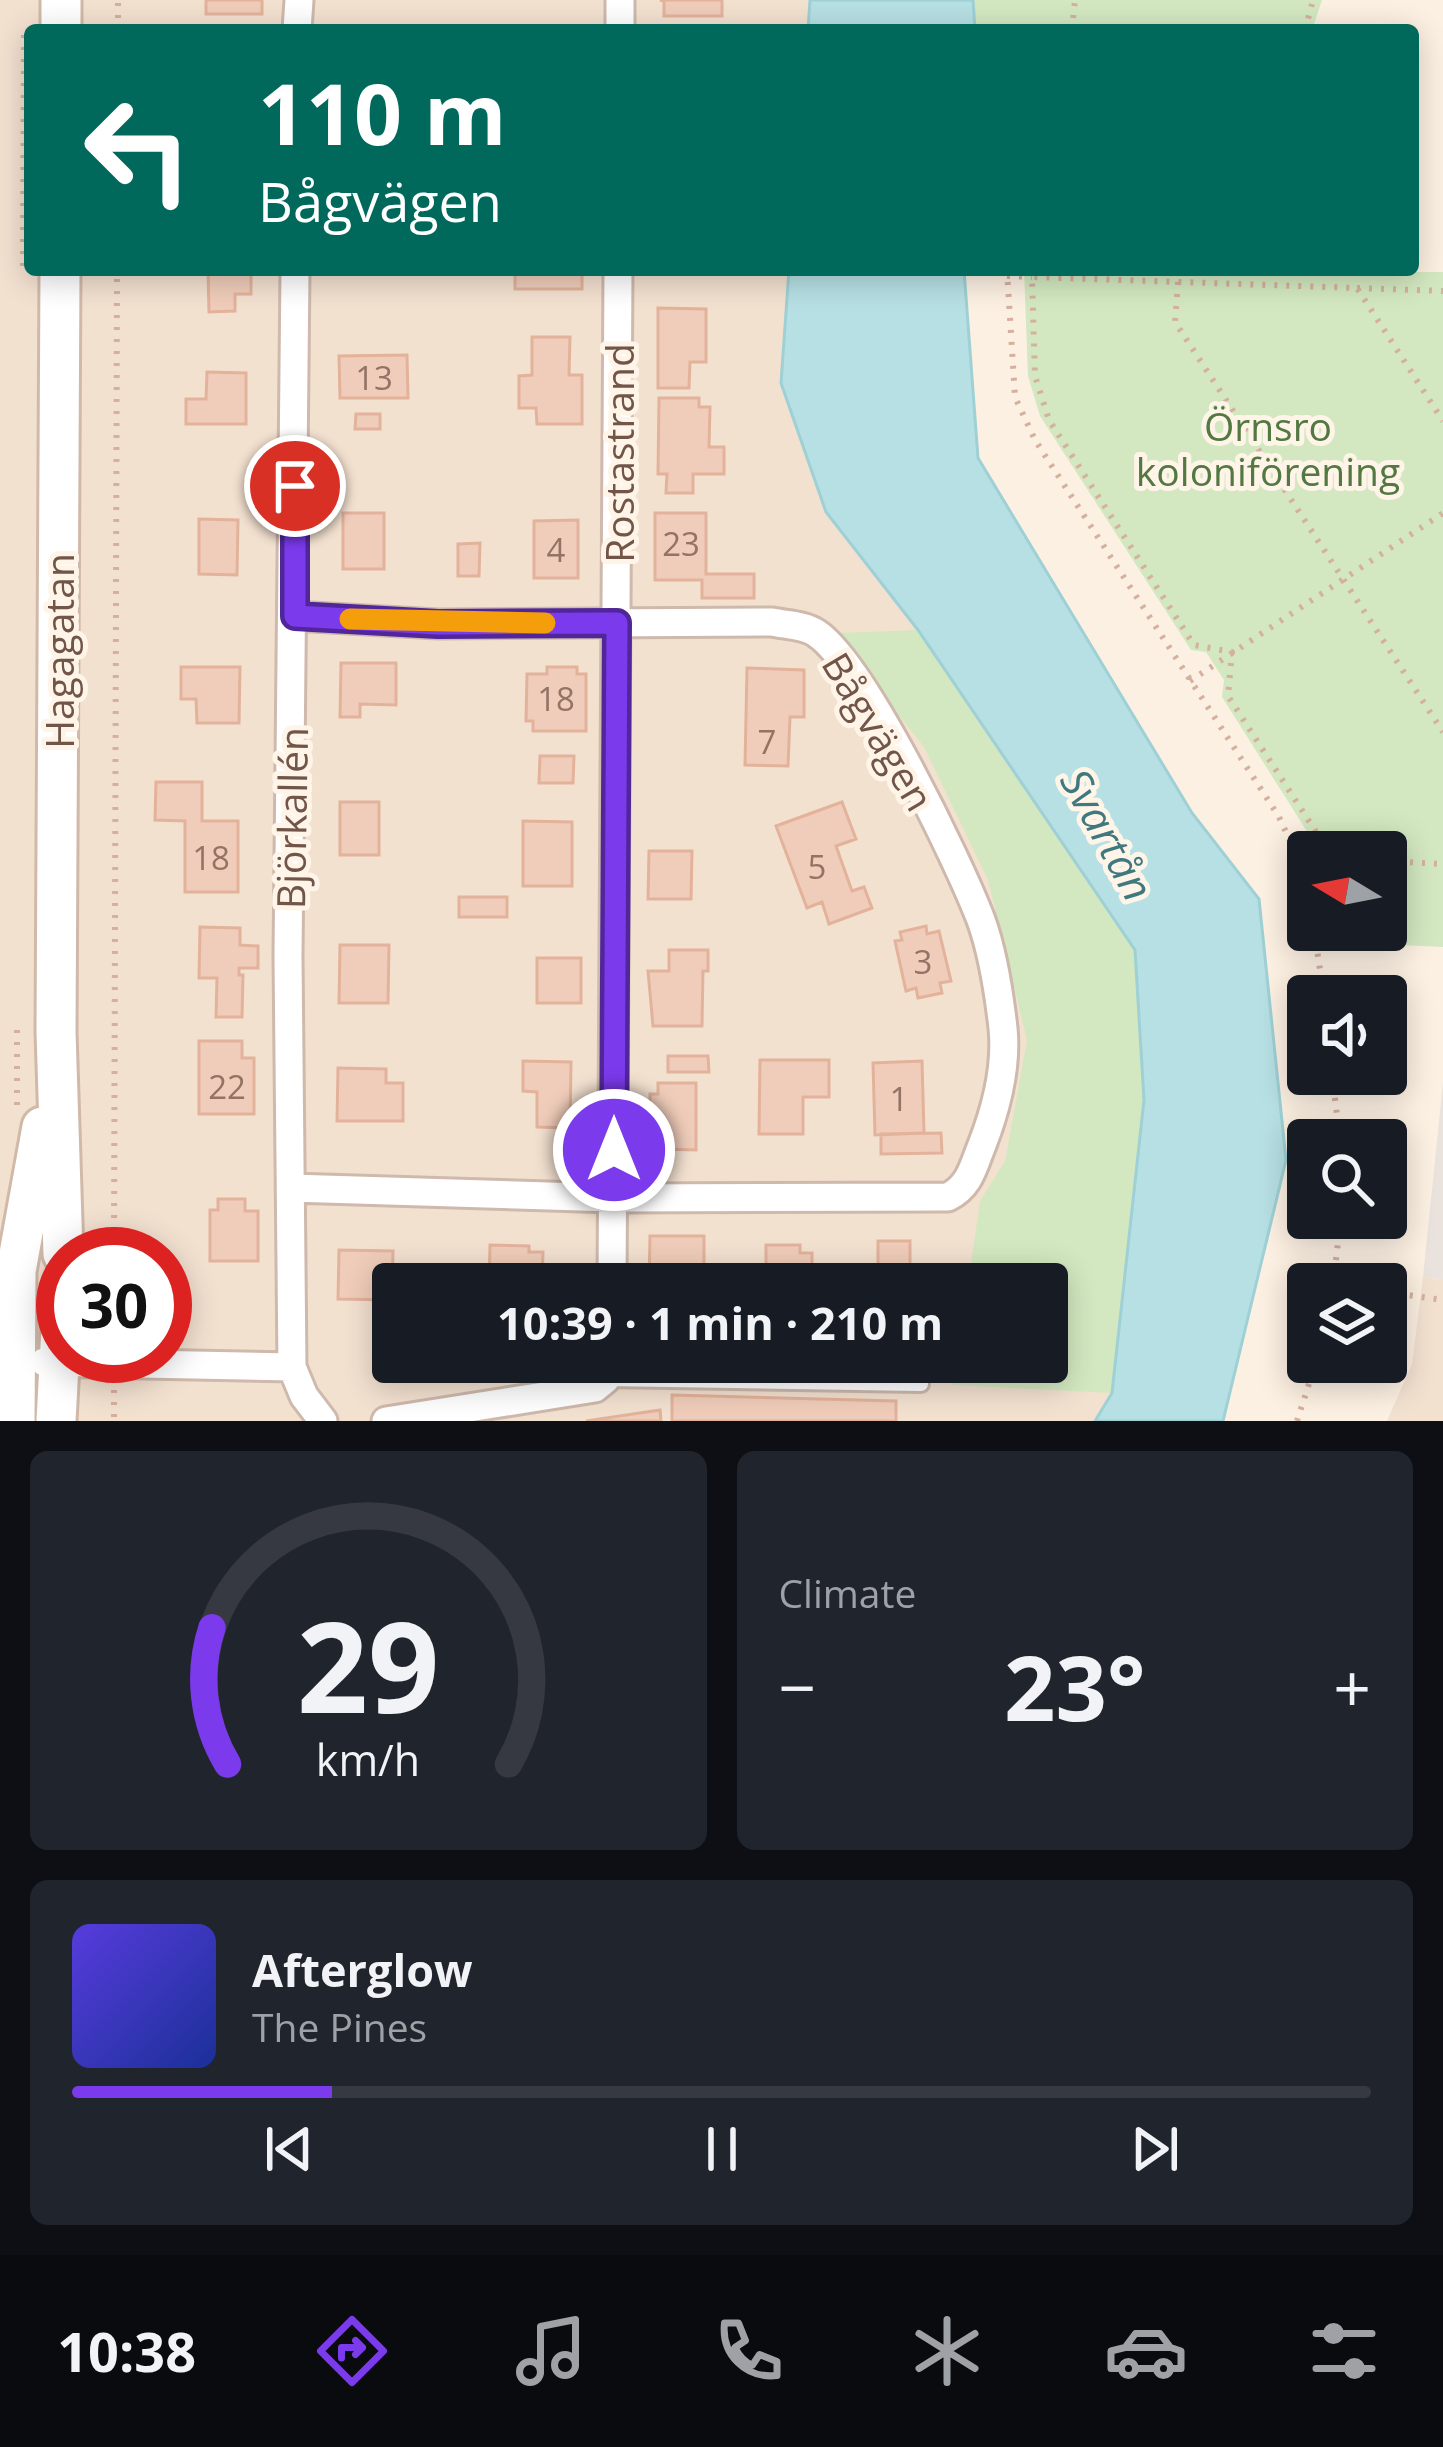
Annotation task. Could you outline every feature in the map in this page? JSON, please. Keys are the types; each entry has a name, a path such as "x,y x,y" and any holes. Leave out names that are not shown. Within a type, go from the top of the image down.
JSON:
{"street":[{"name":"Hagagatan","path":"60,276 56,1032 62,1227"},
{"name":"Björkallén","path":"295,276 288,956 292,1366 304,1396 323,1421"},
{"name":"Rostastrand","path":"612,1263 618,276"},
{"name":"Bågvägen","path":"295,616 438,624 772,622 813,630 832,646 905,762 982,922 1004,1032 1003,1068 990,1124 969,1178 948,1196 613,1198"},
{"name":"Hagagatan","path":"14,1421 16,1271 56,1032"},
{"path":"291,1188 613,1198"},
{"path":"15,1362 36,1362"},
{"path":"192,1365 292,1366"},
{"path":"56,1421 60,1383"},
{"path":"386,1421 568,1395 599,1383"}],"lane":[{"path":"897,1383 921,1384"}],"path":[{"path":"114,1227 117,276"},
{"path":"1007,276 1015,398 1051,470 1279,817 1287,840"},
{"path":"1026,276 1443,291"},
{"path":"1032,277 1035,376 1049,419 1195,645 1232,652"},
{"path":"1178,282 1175,322 1443,732"},
{"path":"1357,288 1443,422"},
{"path":"1190,681 1443,512"},
{"path":"1232,652 1228,696 1315,831"},
{"path":"1407,862 1443,864"},
{"path":"101,1194 114,1189"},
{"path":"1407,1295 1443,1300"},
{"path":"1297,1421 1309,1383"}],"shaded area":[{"path":"0,0 810,0 808,24 24,24 24,276 789,276 781,383 826,512 918,630 1144,1100 1112,1393 1095,1421 0,1421"},
{"path":"1443,1082 1443,1280 1423,1277"},
{"path":"1423,1277 1443,1280 1443,1421 1387,1421 1412,1364"}],"green space":[{"path":"973,0 1322,0 1314,24 975,24"},
{"name":"Örnsro koloniförening","path":"1419,272 1443,272 1443,947 1407,945 1407,831 1307,831 1222,697 1224,680 1206,652 1191,650 1040,416 1028,376 1024,276 1419,276"},
{"path":"918,630 1135,950 1144,1100 1112,1393 953,1385 1068,1383 1068,1263 971,1263 980,1201 1005,1161 1027,1040 988,880 924,747 834,633"}],"water":[{"path":"810,0 973,0 975,24 808,24"},
{"name":"Svartån","path":"789,276 964,276 978,458 1192,813 1259,899 1286,1160 1223,1421 1095,1421 1112,1393 1144,1100 1135,950 918,630 826,512 781,383"}],"building":[{"path":"206,0 262,0 262,14 206,14"},
{"path":"660,0 722,0 722,16 664,16 664,1"},
{"path":"208,276 251,276 251,294 235,294 235,311 209,312"},
{"path":"515,276 582,276 582,289 515,289"},
{"path":"658,308 706,309 706,362 690,362 689,388 658,388"},
{"path":"532,337 570,337 569,375 582,375 582,424 537,424 536,408 519,408 519,376 532,375"},
{"path":"407,355 408,398 340,398 339,356"},
{"path":"207,372 246,373 246,424 186,424 186,399 206,399"},
{"path":"659,398 699,398 699,407 710,407 709,447 724,447 724,474 693,474 693,493 666,493 667,474 658,474"},
{"path":"356,414 380,414 380,429 355,429"},
{"path":"343,513 384,513 384,569 343,569"},
{"path":"655,513 706,513 706,574 754,574 754,598 702,598 702,580 655,580"},
{"path":"199,519 238,520 237,575 199,574"},
{"path":"578,520 578,578 534,578 534,521"},
{"path":"480,543 479,576 458,576 458,544"},
{"path":"341,663 396,663 396,705 360,704 360,717 340,717"},
{"path":"181,667 240,667 239,723 197,723 196,699 181,699"},
{"path":"547,667 577,667 577,674 586,674 586,731 533,731 533,721 526,721 527,674 547,674"},
{"path":"747,668 804,670 804,717 790,717 788,766 745,765"},
{"path":"540,756 574,756 573,783 539,783"},
{"path":"156,782 202,782 202,821 238,821 238,892 185,892 185,821 155,820"},
{"path":"340,802 379,802 379,855 340,855"},
{"path":"842,802 856,839 836,846 852,891 864,887 872,908 829,924 822,902 807,908 776,826"},
{"path":"523,821 572,822 572,886 523,886"},
{"path":"649,851 692,851 691,899 648,899"},
{"path":"459,897 507,897 507,917 459,917"},
{"path":"926,926 927,934 939,931 951,981 940,983 942,993 918,998 916,988 906,991 895,941 902,940 900,932"},
{"path":"200,927 240,928 240,945 258,946 258,968 239,968 242,1017 216,1017 217,978 199,978"},
{"path":"340,945 389,945 388,1003 339,1003"},
{"path":"669,950 708,950 702,1026 653,1026 648,971 669,971"},
{"path":"537,958 581,958 581,1003 537,1003"},
{"path":"199,1041 242,1041 242,1058 254,1058 254,1114 199,1114"},
{"path":"668,1056 708,1056 709,1072 668,1072"},
{"path":"760,1060 829,1060 829,1097 803,1097 803,1134 759,1134"},
{"path":"523,1061 571,1062 570,1128 537,1127 537,1092 523,1091"},
{"path":"922,1061 924,1133 875,1135 873,1063"},
{"path":"338,1068 386,1069 386,1083 403,1083 403,1121 337,1121"},
{"path":"658,1083 696,1083 696,1150 658,1149 658,1114 650,1114 650,1094 658,1094"},
{"path":"941,1133 942,1153 881,1154 881,1134"},
{"path":"218,1199 245,1199 245,1211 258,1211 258,1261 210,1261 210,1210 218,1210"},
{"path":"650,1236 704,1236 704,1263 649,1263"},
{"path":"878,1241 910,1241 910,1263 878,1263"},
{"path":"490,1245 529,1246 529,1252 543,1252 543,1263 490,1263"},
{"path":"766,1245 800,1245 800,1253 812,1253 812,1263 766,1263"},
{"path":"339,1250 393,1251 393,1263 372,1263 372,1300 338,1299"},
{"path":"672,1395 896,1401 896,1421 672,1421"},
{"path":"660,1410 661,1421 586,1421"}],"slow traffic":[{"path":"350,619 545,623"}],"route":[{"path":"295,486 295,616 438,624 617,623 614,1150"}]}
